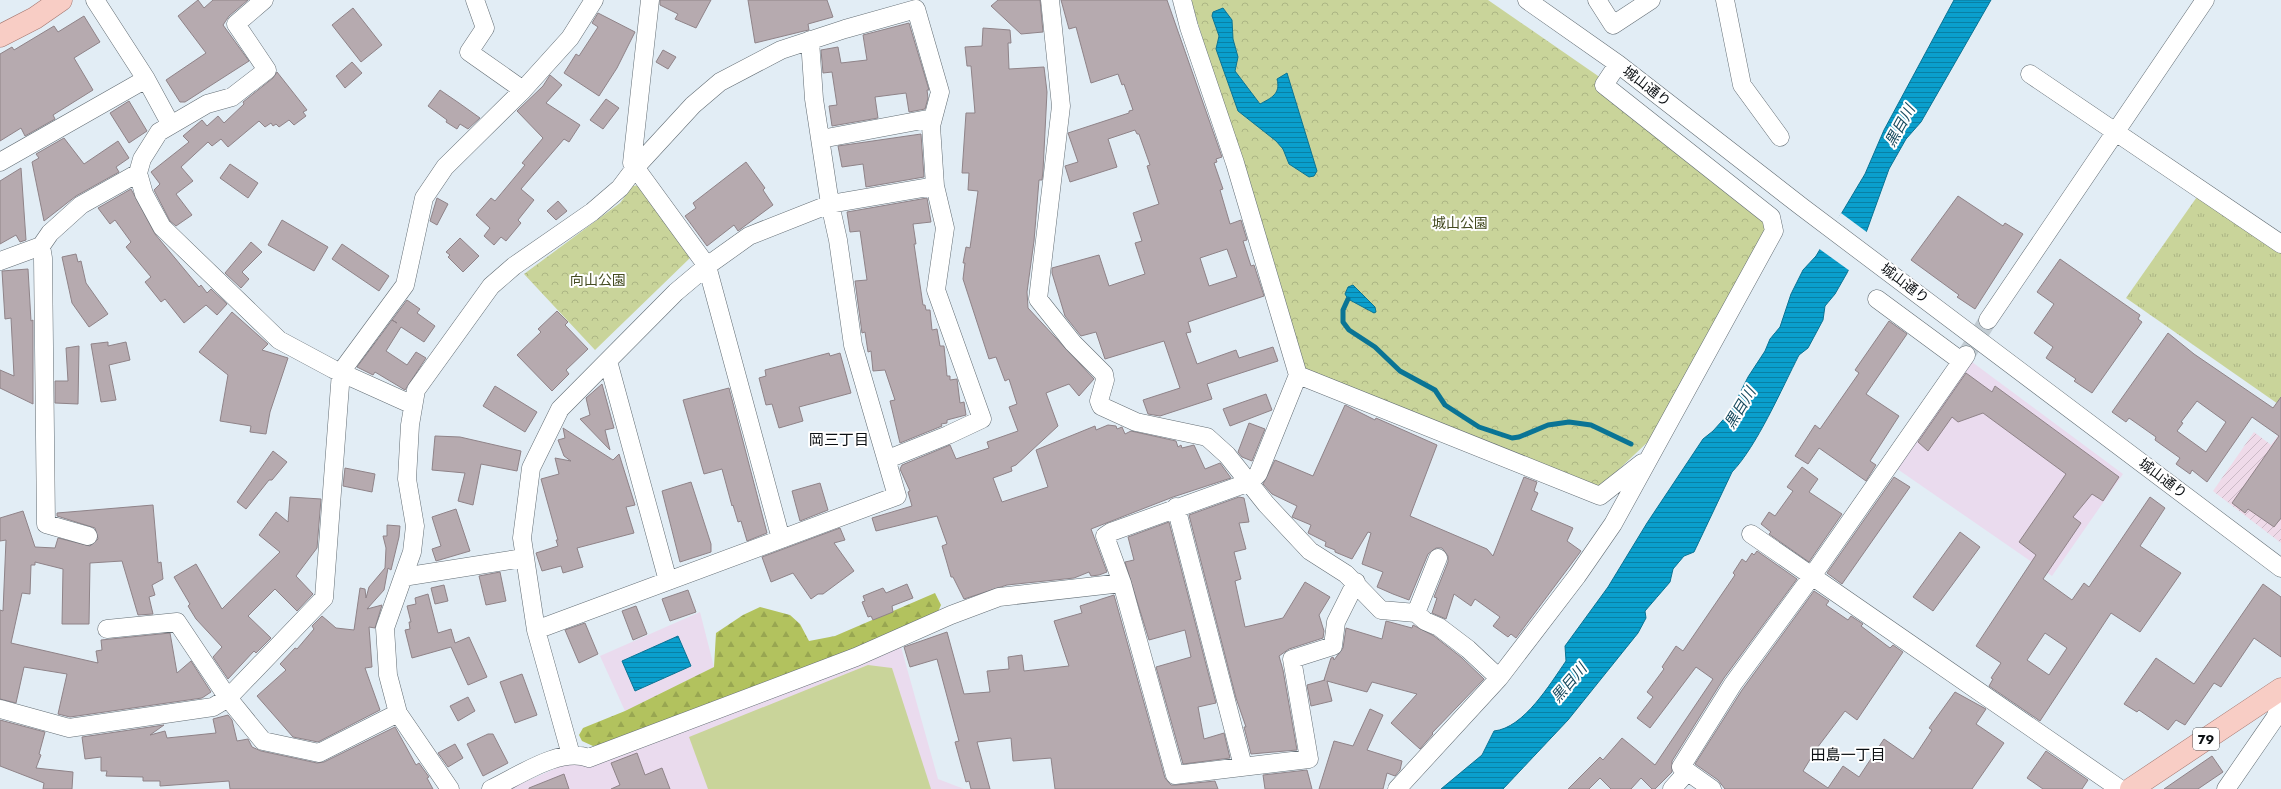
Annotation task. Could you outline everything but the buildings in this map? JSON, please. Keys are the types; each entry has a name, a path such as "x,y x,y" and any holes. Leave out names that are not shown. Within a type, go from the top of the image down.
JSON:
{"main road":[{"path":"0,36 35,18 61,0"},
{"name":"79","path":"2131,789 2281,689"}],"street":[{"path":"95,0 146,79 171,125"},
{"path":"264,0 236,24 267,70 232,97 207,104 159,132 142,159 138,173 144,194 162,227 279,340 341,372 414,405"},
{"path":"475,0 485,28 469,52 523,90"},
{"path":"0,709 69,728 214,707 228,698 324,598 341,372 405,285 424,198 445,167 523,90 570,38 594,0"},
{"path":"650,0 632,163 634,168 707,266 781,539"},
{"path":"1050,0 1061,106 1038,300 1073,343 1104,374 1105,380 1099,401 1101,406 1136,422 1207,437 1227,455 1266,504 1310,551 1356,582 1380,610 1416,613 1425,621 1439,627 1468,649 1499,678"},
{"path":"1182,0 1189,27 1235,163 1298,375 1258,474 1250,482 1176,507 1110,532 1105,536 1122,583 1175,774 1309,759 1292,659 1333,646 1336,622 1356,582"},
{"name":"城山通り","path":"1527,0 1618,64 1802,207 1880,264 2281,568"},
{"path":"1597,0 1613,25 1651,0"},
{"path":"1725,0 1742,85 1780,137"},
{"path":"1988,320 2115,130 2205,0"},
{"path":"450,789 398,713 388,676 385,628 412,552 415,526 407,479 416,390 491,286 514,266 592,212 620,188 634,168 693,105 720,82 781,50 916,9 940,92 931,126 935,186 944,228 936,290 982,419 948,435 888,459"},
{"path":"536,630 897,496 888,459 853,345 838,240 830,204 814,99 810,40"},
{"path":"1397,789 1499,678 1577,576 1604,537 1774,231 1771,216 1604,85 1618,64"},
{"path":"2030,74 2115,130 2281,244"},
{"path":"0,162 146,79"},
{"path":"821,139 933,118"},
{"path":"0,261 41,246 50,233 80,205 138,173"},
{"path":"571,755 536,630 523,558 522,538 531,468 560,409 676,292 707,266 749,236 830,204 935,186"},
{"path":"41,246 44,258 46,524 88,536"},
{"path":"1712,789 1681,767 1729,690 1812,576 1963,358 1876,299"},
{"path":"608,360 668,581"},
{"path":"1298,375 1600,496 1648,459"},
{"path":"1176,507 1243,766"},
{"path":"1751,534 2120,789"},
{"path":"403,577 523,558"},
{"path":"1416,613 1438,558"},
{"path":"492,789 559,757 580,755 589,758 856,657 951,616 1000,597 1122,583"},
{"path":"107,629 177,622 228,698 263,741 319,753 398,713"},
{"path":"2226,789 2275,718 2281,703"},
{"path":"1672,789 1687,772"}],"shaded area":[{"path":"1968,359 2123,474 2052,576 1893,466"},
{"path":"2281,431 2281,543 2213,491 2254,432 2271,445"},
{"path":"700,612 714,667 625,711 600,656"},
{"path":"901,647 938,779 964,789 509,789 572,761"}],"green space":[{"name":"城山公園","path":"1191,0 1488,0 1601,78 1767,218 1770,231 1652,438 1599,488 1301,368"},
{"name":"向山公園","path":"639,185 690,258 595,350 524,274 620,203 633,186"},
{"path":"2199,194 2281,250 2281,406 2126,298"},
{"path":"935,593 941,605 937,614 857,648 603,744 593,746 582,741 579,735 583,728 625,711 714,667 716,633 743,615 760,607 790,615 800,624 809,641 835,636"},
{"path":"868,665 892,668 931,789 708,789 689,737"}],"water":[{"name":"黒目川","path":"1954,0 1991,0 1921,122 1906,139 1889,169 1867,230 1847,273 1835,294 1825,306 1823,320 1808,348 1799,355 1760,432 1751,447 1732,472 1694,552 1684,556 1673,569 1670,582 1645,611 1646,618 1638,633 1568,720 1503,789 1441,789 1482,755 1494,731 1505,728 1516,722 1535,704 1566,661 1565,646 1608,587 1647,523 1703,439 1713,431 1731,411 1748,377 1765,351 1770,339 1780,327 1791,294 1803,270 1816,256 1865,174 1884,130"},
{"path":"1223,8 1232,20 1233,39 1238,57 1235,71 1260,104 1274,95 1278,88 1277,79 1287,73 1317,171 1314,176 1309,177 1289,164 1283,149 1276,141 1238,111 1216,49 1219,36 1212,16 1213,12"},
{"path":"1353,285 1375,307 1376,312 1374,313 1348,299 1345,294 1348,287"},
{"path":"678,636 691,666 635,691 622,661"}],"pier":[{"path":"1841,213 1868,233 1850,271 1818,248"}],"waterway":[{"path":"1348,299 1343,310 1343,322 1349,330 1375,347 1400,371 1435,390 1445,405 1479,427 1512,438 1519,437 1548,425 1569,422 1591,425 1631,444"}],"tunnel":[{"path":"1966,355 1988,320"}],"district":[{"name":"岡三丁目","path":"839,440"},
{"name":"田島一丁目","path":"1848,755"}]}
